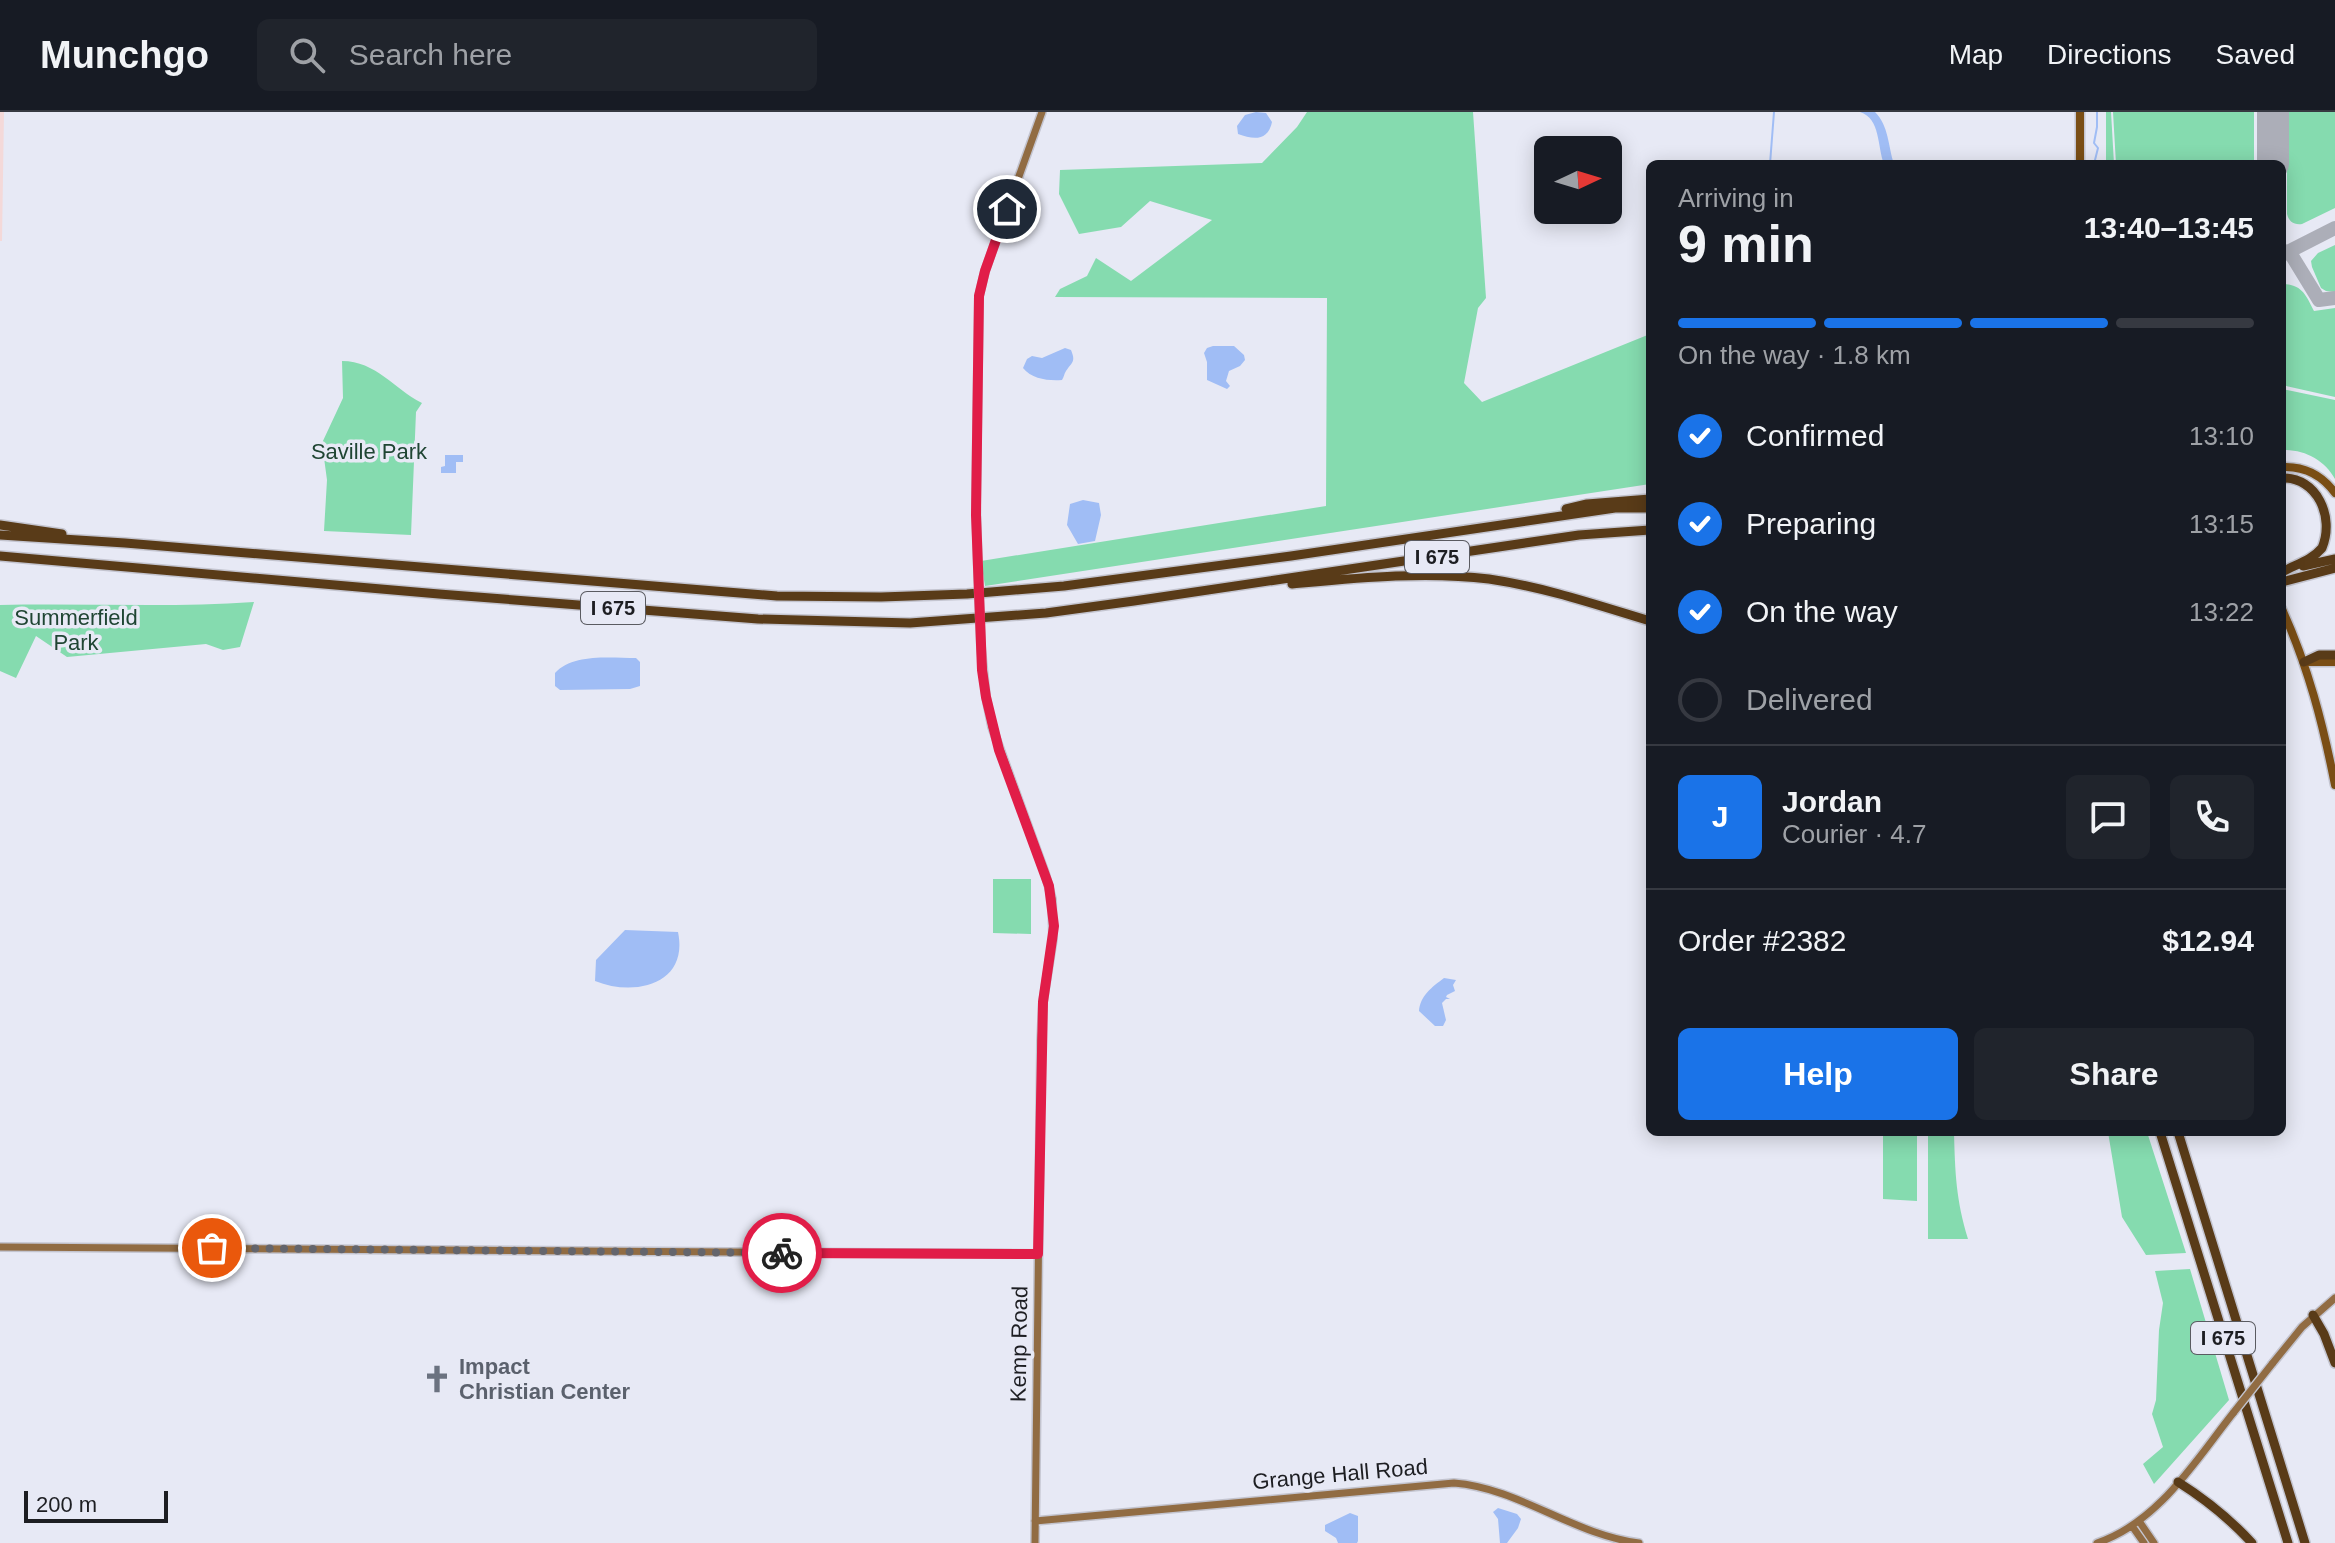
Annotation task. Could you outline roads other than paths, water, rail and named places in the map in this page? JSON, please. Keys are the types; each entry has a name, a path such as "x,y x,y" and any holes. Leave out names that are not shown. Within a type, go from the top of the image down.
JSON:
{"highway":[{"path":"2286,478 2298,479 2317,490 2327,504 2330,522 2329,534 2319,551 2286,573"},
{"path":"1522,520 1587,504 1646,499"},
{"name":"I 675","path":"0,535 777,596 881,597 1064,586 1291,556 1522,520 1615,508 1646,508"},
{"path":"0,525 125,543"},
{"name":"I 675","path":"0,556 758,619 910,623 1046,613 1579,535 1646,530"},
{"path":"2286,574 2335,559"},
{"path":"2286,575 2335,568"},
{"path":"1225,588 1399,576 1466,577 1538,589 1646,620"},
{"path":"2304,662 2319,655 2335,655"},
{"name":"I 675","path":"2161,1136 2288,1543"},
{"name":"I 675","path":"2179,1136 2305,1543"},
{"path":"2313,1315 2335,1363"},
{"path":"2178,1482 2235,1525 2252,1543"}],"main road":[{"name":"Kemp Road","path":"1035,1543 1043,1002 1053,939 1052,899 992,727 981,647 976,494 979,296 985,271 1042,112"},
{"path":"2080,112 2080,160"},
{"path":"2286,467 2312,472 2335,493"},
{"path":"2286,619 2318,707 2335,785"},
{"path":"2304,662 2335,662"},
{"path":"0,1247 1038,1254"},
{"path":"2097,1543 2136,1523 2160,1503 2313,1315 2335,1298"},
{"name":"Grange Hall Road","path":"1035,1521 1454,1483 1486,1488 1591,1531 1639,1543"},
{"path":"2136,1523 2144,1543"},
{"path":"2136,1523 2154,1543"}],"water":[{"path":"1860,112 1875,112 1880,118 1893,160 1883,160 1875,127"},
{"path":"1266,113 1272,122 1267,133 1255,138 1238,134 1237,126 1245,115"},
{"path":"1213,346 1234,346 1244,355 1245,360 1240,366 1229,371 1226,381 1230,386 1227,389 1207,380 1204,353"},
{"path":"1065,348 1071,350 1073,360 1062,380 1031,375 1023,368 1032,356 1042,358"},
{"path":"445,455 463,455 463,462 456,462 456,473 441,473"},
{"path":"1083,500 1099,503 1101,515 1095,541 1078,544 1067,525 1070,504"},
{"path":"593,658 636,658 640,662 640,686 630,689 560,690 555,686 555,673 572,662"},
{"path":"625,930 678,932 679,950 675,964 667,975 641,987 610,986 595,981 596,960"},
{"path":"1444,978 1456,980 1453,985 1455,991 1447,995 1450,999 1442,1003 1446,1020 1443,1026 1435,1026 1419,1011 1427,992"},
{"path":"1498,1508 1517,1514 1521,1519 1507,1543 1500,1543 1498,1519 1493,1512"},
{"path":"1350,1513 1358,1516 1358,1541 1338,1543 1325,1531 1325,1525"}],"waterway":[{"path":"1770,160 1774,112"},
{"path":"2095,160 2098,148 2094,143 2097,112"}],"place":[{"name":"Impact Christian Center","path":"437,1379"}],"park label":[{"name":"Saville Park","path":"369,451"},
{"name":"Summerfield Park","path":"76,630"}]}
